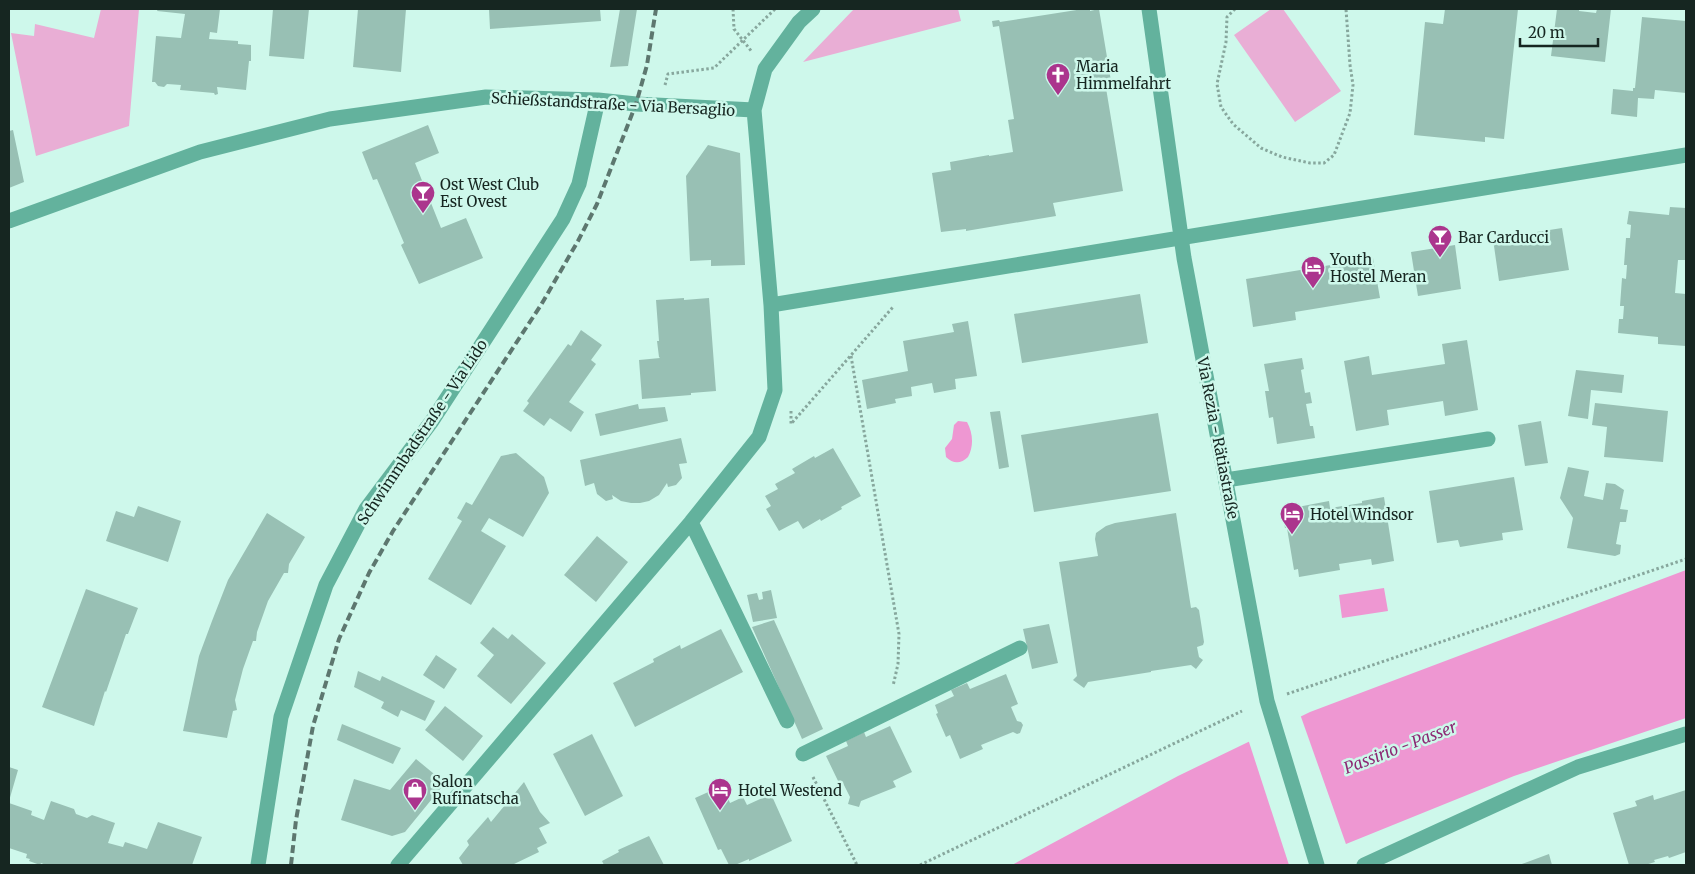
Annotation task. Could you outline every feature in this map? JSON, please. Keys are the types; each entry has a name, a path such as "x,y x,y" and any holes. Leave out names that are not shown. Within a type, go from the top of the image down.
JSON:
{"street":[{"path":"398,865 691,522 759,437 775,390 771,305 754,110 765,68 799,22 813,9"},
{"name":"Via Rezia - Rätiastraße","path":"1149,9 1181,238 1270,711 1316,864"},
{"name":"Schießstandstraße - Via Bersaglio","path":"9,222 200,152 330,119 486,97 598,100 754,110"},
{"name":"Schwimmbadstraße - Via Lido","path":"258,865 281,717 326,585 366,509 432,421 563,219 579,184 598,100"},
{"path":"771,305 1686,155"},
{"path":"1226,480 1488,439"},
{"path":"691,522 787,721"},
{"path":"803,754 1020,648"},
{"path":"1364,865 1578,767 1686,734"}],"path":[{"path":"733,9 734,29 742,40"},
{"path":"659,105 668,74 714,68 775,9"},
{"path":"1236,9 1227,18 1226,42 1217,84 1221,107 1233,124 1261,148 1282,157 1310,163 1324,163 1334,155 1350,113 1353,85 1346,9"},
{"path":"791,406 791,424 893,306"},
{"path":"851,356 899,634 898,664 886,714"},
{"path":"1284,695 1686,559"},
{"path":"920,865 1242,711"},
{"path":"813,777 857,865"}],"shaded area":[{"path":"101,9 139,9 129,126 36,156 11,33 34,36 35,24 94,38"},
{"path":"854,9 958,9 961,21 803,62"},
{"path":"1271,9 1283,9 1341,91 1295,122 1234,35"}],"water":[{"path":"958,421 967,422 972,435 972,444 968,457 963,461 957,462 951,461 946,457 945,448 952,439 954,425"},
{"name":"Passirio - Passer","path":"1686,570 1686,718 1514,776 1299,865 1012,865 1178,776 1310,712"},
{"path":"1384,588 1388,611 1342,618 1339,595"}],"pier":[{"path":"1300,714 1347,847 1305,865 1289,865 1248,739"}],"building":[{"path":"158,9 220,9 217,33 210,32 209,39 238,41 238,44 251,45 251,61 249,61 246,90 217,87 218,94 215,95 214,93 180,90 181,85 167,84 164,87 152,82 156,36 181,38 185,14 157,11"},
{"path":"273,9 309,9 304,59 269,56"},
{"path":"358,9 406,9 401,72 353,67"},
{"path":"489,9 600,9 601,21 490,29"},
{"path":"620,9 637,9 628,66 610,67"},
{"path":"1090,9 1090,11 1099,9 1112,87 1106,88 1123,191 1053,203 1056,216 966,231 966,229 941,232 932,173 951,170 950,162 1013,152 1008,120 1014,119 999,26 993,27 992,21 999,20 1000,22"},
{"path":"1445,9 1518,9 1504,139 1485,137 1485,142 1414,135 1425,22 1443,24"},
{"path":"1557,9 1579,9 1579,11 1596,13 1597,9 1611,9 1605,62 1551,56"},
{"path":"1642,17 1686,21 1686,93 1655,90 1654,99 1638,98 1637,117 1611,114 1613,89 1633,91 1633,88 1635,88"},
{"path":"428,125 439,153 415,163 441,228 466,218 483,258 419,284 401,245 404,243 377,179 373,180 362,152"},
{"path":"13,130 24,182 9,188 9,131"},
{"path":"708,145 740,153 745,265 711,266 711,260 690,261 686,176"},
{"path":"1670,207 1686,208 1686,260 1678,260 1675,293 1686,294 1686,346 1658,344 1658,337 1618,333 1619,319 1623,319 1624,306 1620,306 1622,278 1626,279 1627,265 1624,265 1626,238 1630,238 1631,225 1627,224 1629,211 1669,215"},
{"path":"1562,228 1569,270 1499,281 1493,239"},
{"path":"1455,245 1461,289 1418,296 1411,252"},
{"name":"Youth Hostel Meran","path":"1373,258 1380,298 1295,312 1296,320 1253,327 1246,279"},
{"path":"1140,294 1148,343 1022,363 1014,314"},
{"path":"684,298 684,300 709,298 716,391 642,399 639,360 660,358 657,341 659,341 656,300"},
{"path":"968,321 977,376 955,379 956,389 934,393 932,383 911,387 912,396 895,399 896,403 867,409 862,380 908,371 903,341 954,332 952,324"},
{"path":"581,330 602,345 591,360 596,364 569,402 584,412 571,432 550,418 544,426 523,411 529,403 527,401 568,344 571,346"},
{"path":"1467,340 1478,410 1445,416 1443,401 1387,410 1389,425 1356,431 1344,361 1369,356 1372,375 1445,364 1442,344"},
{"path":"1302,358 1304,369 1301,370 1305,393 1310,392 1312,403 1306,404 1310,426 1313,426 1315,438 1277,444 1273,417 1269,418 1265,391 1269,391 1264,364"},
{"path":"1576,370 1624,375 1622,393 1591,390 1588,419 1568,416"},
{"path":"1595,403 1668,411 1663,462 1604,457 1607,427 1592,425"},
{"path":"638,404 639,409 665,407 668,421 600,436 595,414"},
{"path":"1000,411 1009,467 999,469 990,412"},
{"path":"1158,413 1171,491 1034,512 1021,435"},
{"path":"1541,421 1548,463 1525,466 1518,425"},
{"path":"681,438 687,463 679,464 682,478 676,485 668,487 667,483 659,495 649,501 631,503 621,501 612,495 613,499 606,501 597,494 594,483 585,486 580,460"},
{"path":"833,448 861,496 821,521 820,519 803,529 798,521 779,531 766,509 771,506 765,496 778,489 775,484 795,473 792,469 814,456 815,458"},
{"path":"516,453 544,477 549,493 523,537 489,518 481,531 506,546 471,605 428,579 462,521 457,518 466,502 472,505 501,456"},
{"path":"1568,467 1589,471 1584,496 1603,500 1606,483 1615,484 1624,490 1620,509 1628,510 1626,522 1620,522 1616,544 1621,545 1620,554 1615,556 1567,548 1573,518 1560,498"},
{"path":"1514,477 1523,530 1502,533 1503,540 1460,547 1458,540 1437,543 1429,491"},
{"path":"1384,497 1394,561 1372,565 1371,559 1339,564 1340,570 1299,577 1298,569 1294,570 1282,510 1329,501 1330,508"},
{"path":"138,506 181,521 168,562 106,541 116,511 134,517"},
{"path":"267,513 305,537 289,564 288,573 284,573 268,601 257,632 256,641 253,641 243,669 235,700 237,710 233,711 227,738 183,731 199,656 212,621 228,580"},
{"path":"1176,513 1191,608 1196,607 1199,610 1204,642 1203,645 1197,647 1199,657 1203,660 1196,669 1191,665 1151,671 1088,682 1084,688 1073,680 1077,676 1059,562 1098,556 1095,539 1096,533 1106,526"},
{"path":"597,536 628,562 596,602 564,575"},
{"path":"86,589 138,608 128,634 126,634 94,726 42,707"},
{"path":"771,590 777,618 753,622 747,595 757,593 759,600 763,599 762,592"},
{"path":"774,620 823,729 802,739 752,627"},
{"path":"1049,624 1058,663 1032,669 1023,629"},
{"path":"493,627 508,639 512,634 546,663 511,704 477,676 494,655 480,643"},
{"path":"721,629 743,672 635,727 613,683 654,662 653,659 680,645 681,649"},
{"path":"436,655 457,669 444,689 423,675"},
{"path":"358,671 380,681 382,676 435,701 425,721 401,710 398,717 381,708 384,702 354,687"},
{"path":"1006,674 1018,704 1011,707 1017,721 1023,725 1020,733 1013,732 981,745 983,749 960,759 950,735 946,737 936,714 938,713 935,705 954,696 951,690 967,683 970,689"},
{"path":"445,706 483,736 463,761 425,730"},
{"path":"342,724 401,748 393,764 337,740"},
{"path":"890,726 912,772 893,781 896,787 861,801 859,807 848,804 850,797 843,783 840,785 826,756 848,746 846,741 864,732 866,737"},
{"path":"592,734 623,796 585,816 553,754"},
{"path":"416,759 445,783 405,832 392,836 341,820 354,779 390,790"},
{"path":"9,767 18,770 9,801"},
{"path":"524,782 540,812 550,823 539,828 547,843 537,848 539,852 512,865 463,865 459,858 469,845 467,841 488,817 491,822"},
{"path":"726,784 731,794 727,796 730,803 743,797 747,805 771,794 792,841 749,861 749,859 735,865 729,865 721,849 718,850 695,798"},
{"path":"1686,790 1686,852 1669,858 1668,856 1654,860 1655,862 1645,865 1629,865 1613,813 1637,806 1635,801 1653,795 1654,800"},
{"path":"51,801 74,809 76,814 87,818 92,815 115,823 108,843 123,847 125,842 147,849 158,822 202,837 192,865 46,865 41,863 40,865 29,861 30,859 26,858 27,854 9,848 9,803 32,811 31,815 44,820"},
{"path":"649,836 664,865 604,865 602,861 619,852 618,850"},
{"path":"1549,854 1552,865 1519,865"}],"railway":[{"path":"291,865 296,820 313,726 339,639 369,573 393,531 541,305 597,204 636,104 647,65 656,9"}],"place":[{"name":"Maria Himmelfahrt","path":"1058,96"},
{"name":"Ost West Club Est Ovest","path":"423,214"},
{"name":"Bar Carducci","path":"1440,258"},
{"name":"Youth Hostel Meran","path":"1313,289"},
{"name":"Hotel Windsor","path":"1292,535"},
{"name":"Salon Rufinatscha","path":"415,811"},
{"name":"Hotel Westend","path":"720,811"}]}
